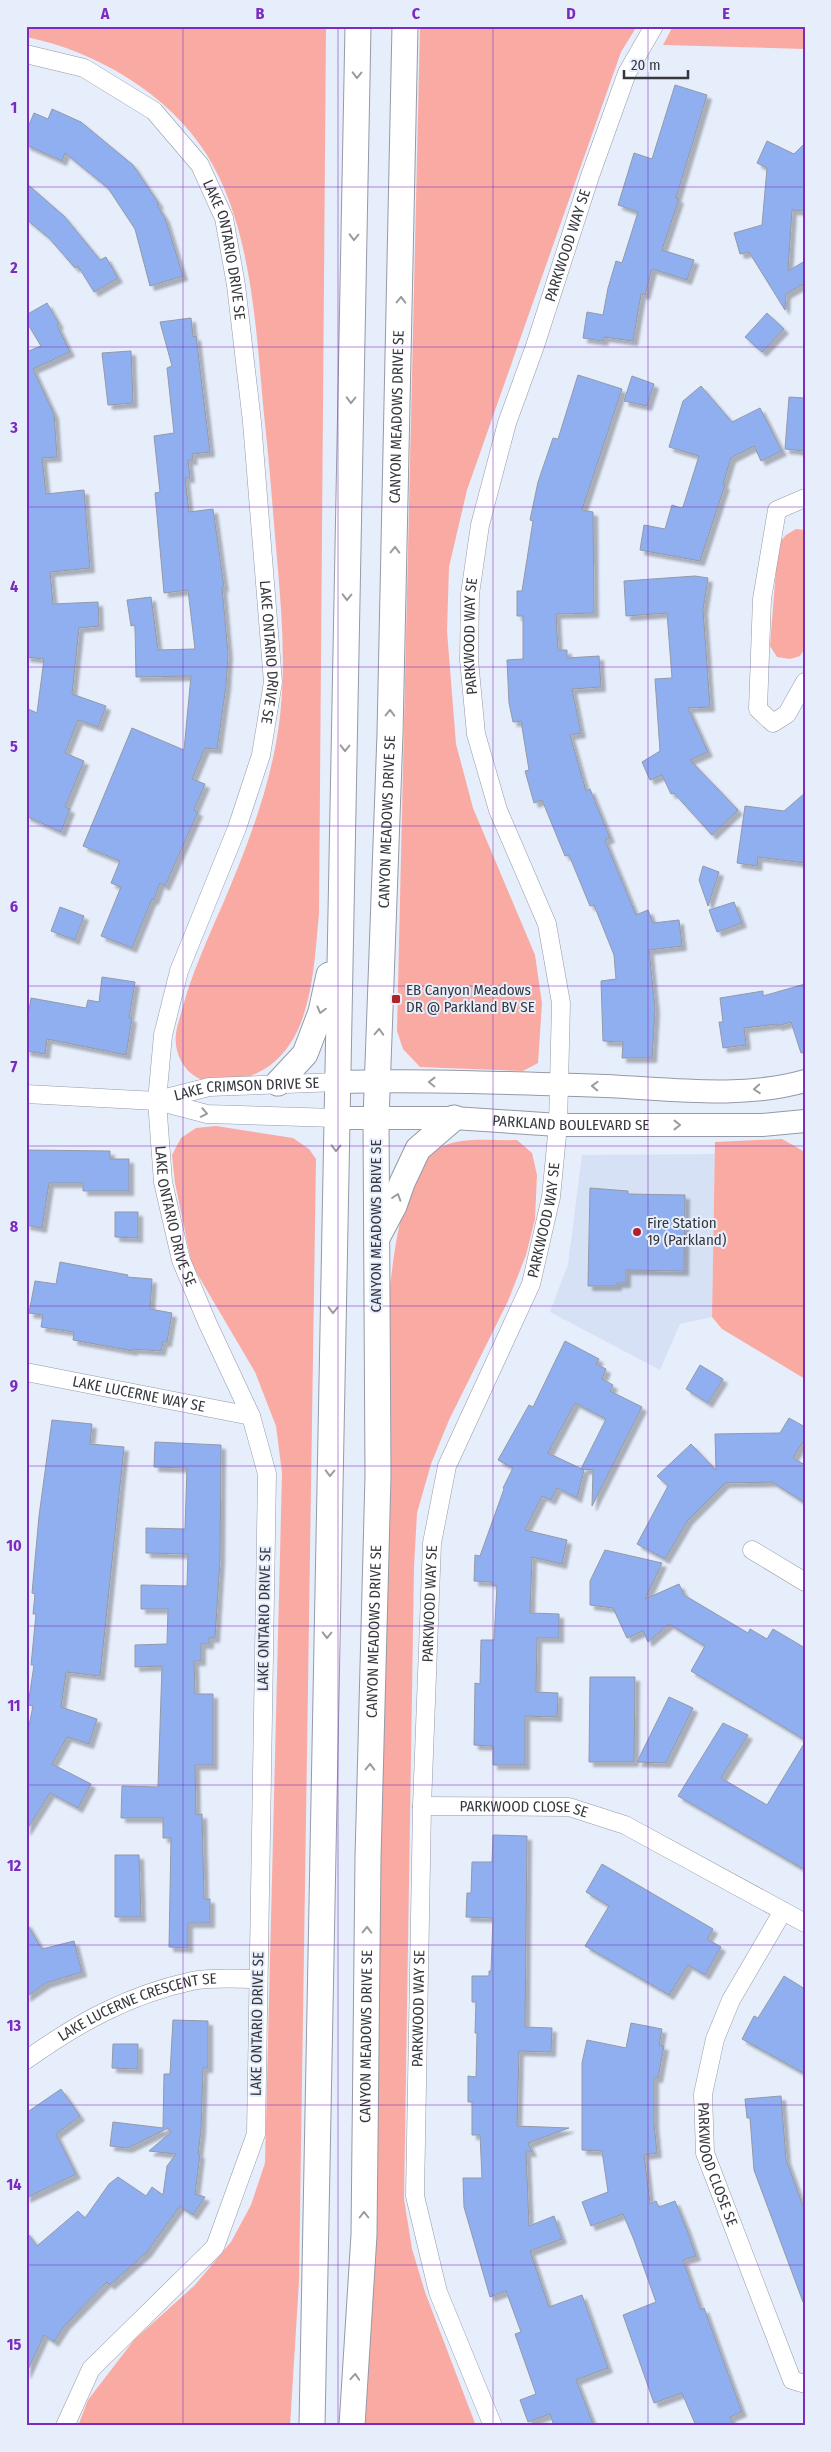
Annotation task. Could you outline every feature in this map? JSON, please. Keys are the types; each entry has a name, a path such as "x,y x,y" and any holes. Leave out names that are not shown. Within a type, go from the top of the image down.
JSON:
{"main road":[{"path":"312,2426 358,26"},
{"name":"CANYON MEADOWS DRIVE SE","path":"352,2426 364,2235 368,1858 378,1476 376,1119 400,366 405,26"},
{"path":"278,1083 305,1054 321,1012 342,911"},
{"path":"376,1240 394,1206 402,1182 418,1150 454,1118"}],"street":[{"name":"PARKWOOD WAY SE","path":"493,2426 438,2292 415,2196 422,1806 432,1543 447,1466 531,1284 552,1197 558,1125 561,1003 546,924 498,810 476,734 469,660 470,594 480,525 507,423 536,346 590,176 628,74 654,26"},
{"name":"LAKE ONTARIO DRIVE SE","path":"26,54 84,68 154,111 200,165 224,218 236,285 252,422 273,682 261,755 237,828 178,971 164,1034 157,1101 164,1182 181,1260 206,1322 251,1416 267,1474 257,1979 256,2134 215,2247 91,2369 65,2426"},
{"path":"805,498 777,510 762,599 758,709 773,723 780,719 788,714 805,682"},
{"path":"337,1082 559,1084 722,1091 782,1087 805,1080"},
{"name":"LAKE CRIMSON DRIVE SE","path":"157,1101 209,1087 337,1082"},
{"name":"LAKE CRIMSON DRIVE SE","path":"26,1094 157,1101 207,1114 336,1118"},
{"name":"PARKLAND BOULEVARD SE","path":"336,1118 454,1118 558,1125 762,1125 805,1121"},
{"name":"LAKE LUCERNE WAY SE","path":"26,1372 251,1416"},
{"path":"752,1550 805,1582"},
{"name":"PARKWOOD CLOSE SE","path":"422,1806 570,1807 625,1825 805,1923"},
{"name":"PARKWOOD CLOSE SE","path":"782,1911 731,2000 715,2039 703,2094 705,2153 792,2380 805,2384"},
{"name":"LAKE LUCERNE CRESCENT SE","path":"26,2060 58,2037 96,2014 143,1996 193,1980 257,1979"}],"shaded area":[{"path":"26,26 326,26 319,914 311,986 305,1010 296,1033 284,1052 267,1068 244,1078 207,1081 191,1074 180,1060 177,1051 176,1034 191,980 251,834 273,758 281,708 283,659 279,584 255,321 244,251 235,217 223,185 207,155 173,113 128,78 104,64 52,44 26,37"},
{"path":"420,26 637,26 621,52 467,490 449,567 447,631 456,744 473,808 535,955 542,1003 538,1063 523,1071 420,1067 403,1049 397,1031"},
{"path":"673,26 805,26 805,49 663,45"},
{"path":"796,529 805,530 805,648 800,656 790,659 777,657 770,646 778,544 786,535"},
{"path":"216,1126 293,1138 309,1149 316,1159 299,2281 290,2426 78,2426 88,2400 134,2340 195,2285 231,2242 251,2205 265,2163 282,1473 276,1426 255,1372 192,1265 175,1183 172,1155 181,1138 196,1128"},
{"path":"782,1139 805,1152 805,1379 722,1329 712,1317 715,1142"},
{"path":"517,1140 532,1153 537,1175 535,1219 526,1255 508,1301 449,1420 431,1464 417,1513 414,1567 404,2199 412,2249 425,2292 476,2426 363,2426 388,1303 401,1219 415,1176 425,1160 437,1149 456,1142"},
{"path":"715,1154 712,1317 680,1324 660,1370 550,1312 568,1264 582,1155"}],"building":[{"path":"675,85 707,95 676,198 679,199 662,250 694,260 687,280 652,269 645,295 641,294 633,341 604,337 603,341 583,338 587,312 603,315 616,261 622,263 638,212 618,205 634,153 652,159"},
{"path":"52,109 81,122 133,165 159,204 157,205 165,218 183,276 150,286 135,229 108,188 65,153 62,161 26,145 26,132 34,113 48,119"},
{"path":"767,141 794,154 805,143 805,211 792,210 788,271 805,261 805,283 786,294 785,310 749,252 740,254 734,233 762,225 767,168 757,163"},
{"path":"26,183 64,216 100,260 106,257 118,278 94,292 78,266 75,268 49,238 26,219"},
{"path":"47,303 59,324 57,325 70,352 33,369 54,414 57,457 42,458 46,494 84,490 90,568 50,572 53,604 98,602 99,626 79,628 72,694 106,706 98,727 78,720 65,753 84,761 65,807 70,809 61,832 26,816 26,708 37,713 44,659 26,657 26,352 41,346 26,321 26,315"},
{"path":"767,313 784,329 762,352 745,337"},
{"path":"191,318 193,337 196,336 210,452 192,454 193,460 188,460 190,478 185,478 189,512 213,509 224,587 222,587 228,654 226,686 217,749 205,748 192,779 205,784 194,810 198,812 165,886 160,883 154,900 152,899 132,948 101,936 121,887 111,883 120,861 83,846 132,728 184,750 191,676 136,677 135,625 131,626 127,600 151,597 158,650 195,649 188,590 164,593 155,493 160,492 154,436 174,433 167,368 172,366 160,322"},
{"path":"131,351 133,403 108,405 102,353"},
{"path":"578,375 622,389 582,510 593,512 594,613 556,614 558,650 567,650 567,658 599,656 601,687 572,689 581,733 570,735 586,791 590,789 610,838 605,840 636,915 648,910 653,923 679,920 682,946 649,950 655,1009 652,1058 622,1058 623,1042 603,1041 601,981 616,979 614,955 594,905 590,906 569,855 565,856 542,800 534,803 525,771 529,770 521,721 513,722 509,703 507,660 523,659 523,616 517,616 517,591 522,591 533,521 530,520 538,482 553,438 558,439"},
{"path":"632,376 654,384 647,406 624,401"},
{"path":"701,386 732,422 760,408 782,451 761,461 754,446 731,458 723,484 725,485 700,561 640,550 644,525 665,529 672,505 683,507 699,456 669,447 683,401"},
{"path":"789,397 805,398 805,451 785,449"},
{"path":"695,576 708,578 703,610 710,707 688,708 708,752 690,760 738,810 712,835 674,793 671,794 662,775 650,780 642,762 660,751 655,679 672,678 667,613 626,616 624,581"},
{"path":"805,793 805,863 758,857 757,866 737,863 745,806 784,811"},
{"path":"703,866 719,872 708,906 699,880"},
{"path":"734,902 742,923 717,932 709,910"},
{"path":"60,907 84,916 75,940 51,931"},
{"path":"102,977 135,982 129,1018 132,1018 126,1055 47,1039 45,1054 26,1051 26,1029 31,998 86,1008 88,1000 99,1002"},
{"path":"805,984 805,1052 801,1053 791,1022 777,1026 777,1024 744,1028 746,1045 723,1048 719,1022 723,1022 720,998 763,991 763,996"},
{"path":"26,1150 110,1151 110,1159 129,1159 129,1191 83,1191 83,1183 49,1183 42,1228 26,1225"},
{"name":"Fire Station 19 (Parkland)","path":"590,1188 628,1191 628,1194 685,1195 684,1271 626,1270 626,1283 617,1283 617,1286 588,1286"},
{"path":"115,1212 138,1212 138,1238 115,1237"},
{"path":"60,1262 128,1275 127,1277 152,1279 150,1309 172,1313 167,1342 163,1342 161,1351 133,1349 133,1351 73,1340 74,1332 41,1327 43,1315 29,1313 35,1281 56,1284"},
{"path":"565,1341 599,1359 596,1364 606,1369 602,1379 613,1385 610,1391 642,1407 592,1506 593,1470 582,1469 584,1470 577,1498 557,1488 551,1500 542,1496 525,1530 567,1540 562,1564 532,1557 530,1613 559,1614 559,1638 537,1638 536,1692 558,1693 557,1717 525,1716 525,1765 493,1765 493,1746 474,1745 475,1683 480,1684 481,1640 494,1640 497,1586 492,1585 492,1582 474,1581 475,1555 480,1556 503,1488 513,1468 498,1460 529,1405 533,1407","holes":["575,1403 606,1419 581,1469 548,1453"]},
{"path":"700,1365 723,1379 708,1403 686,1389"},
{"path":"789,1418 805,1427 805,1438 793,1458 805,1465 805,1503 772,1482 725,1483 688,1520 665,1559 637,1544 668,1486 657,1476 691,1444 716,1470 715,1434 780,1433"},
{"path":"52,1420 92,1424 90,1444 124,1447 100,1676 66,1672 61,1707 97,1719 89,1744 67,1737 52,1764 91,1784 78,1808 50,1793 26,1831 26,1740 33,1706 28,1705 34,1665 31,1665 36,1614 33,1614 35,1594 32,1593 39,1516"},
{"path":"155,1442 221,1445 220,1560 215,1638 209,1638 209,1644 201,1644 201,1661 194,1661 195,1694 213,1694 213,1765 195,1765 196,1815 202,1814 204,1899 210,1899 210,1923 188,1923 188,1948 169,1947 171,1838 163,1838 163,1818 121,1818 122,1786 158,1787 162,1666 135,1667 135,1645 167,1644 168,1609 141,1609 141,1585 187,1586 188,1554 146,1553 146,1528 185,1529 187,1468 154,1467"},
{"path":"605,1550 662,1563 645,1599 679,1584 684,1595 748,1633 750,1629 767,1639 773,1629 805,1648 805,1740 691,1671 705,1646 669,1624 648,1642 643,1631 627,1638 613,1608 590,1605 590,1581"},
{"path":"590,1677 635,1677 634,1762 589,1762"},
{"path":"669,1697 693,1708 666,1763 637,1762"},
{"path":"723,1723 748,1735 721,1778 767,1805 805,1742 805,1870 678,1796"},
{"path":"493,1835 527,1836 525,2027 552,2028 551,2052 519,2051 517,2126 569,2128 528,2143 532,2152 526,2152 529,2226 554,2216 562,2239 530,2251 549,2307 582,2295 608,2368 576,2380 594,2426 554,2426 550,2414 528,2422 520,2400 536,2394 515,2334 521,2332 506,2291 490,2297 464,2207 463,2178 482,2178 480,2135 472,2135 472,2102 468,2102 468,2076 476,2077 476,2002 472,2002 472,1976 489,1976 489,1971 491,1971 493,1918 466,1917 467,1893 471,1893 472,1862 492,1862"},
{"path":"115,1855 139,1855 141,1917 115,1917"},
{"path":"602,1864 713,1929 707,1939 721,1947 705,1975 688,1965 669,1995 585,1946 609,1906 586,1892"},
{"path":"26,1922 42,1949 74,1941 82,1972 46,1983 26,1997"},
{"path":"784,1976 805,1989 805,2074 742,2039 754,2016 758,2018"},
{"path":"173,2020 208,2021 208,2068 203,2068 201,2130 198,2154 200,2154 195,2194 205,2197 193,2215 180,2206 147,2252 110,2285 107,2282 65,2325 54,2342 44,2335 26,2374 26,2231 37,2246 78,2211 85,2218 109,2184 118,2177 146,2196 152,2187 163,2195 167,2166 176,2154 149,2151 171,2132 168,2128 128,2148 110,2146 113,2122 163,2128 164,2074 170,2074"},
{"path":"631,2023 662,2029 659,2045 664,2046 658,2078 654,2078 654,2124 657,2153 644,2155 650,2204 656,2201 659,2207 675,2201 687,2230 696,2256 683,2260 701,2310 704,2308 742,2412 730,2417 734,2426 696,2426 682,2393 654,2403 623,2315 656,2302 634,2240 623,2214 591,2226 582,2202 608,2192 602,2151 582,2150 582,2063 587,2040 626,2048"},
{"path":"113,2044 138,2044 138,2069 112,2068"},
{"path":"61,2089 80,2116 56,2134 76,2174 26,2198 26,2113"},
{"path":"781,2096 786,2159 805,2212 805,2301 803,2302 754,2170 750,2118 747,2118 745,2099"}],"place":[{"name":"EB Canyon Meadows DR @ Parkland BV SE","path":"396,999"},
{"name":"Fire Station 19 (Parkland)","path":"637,1232"}]}
